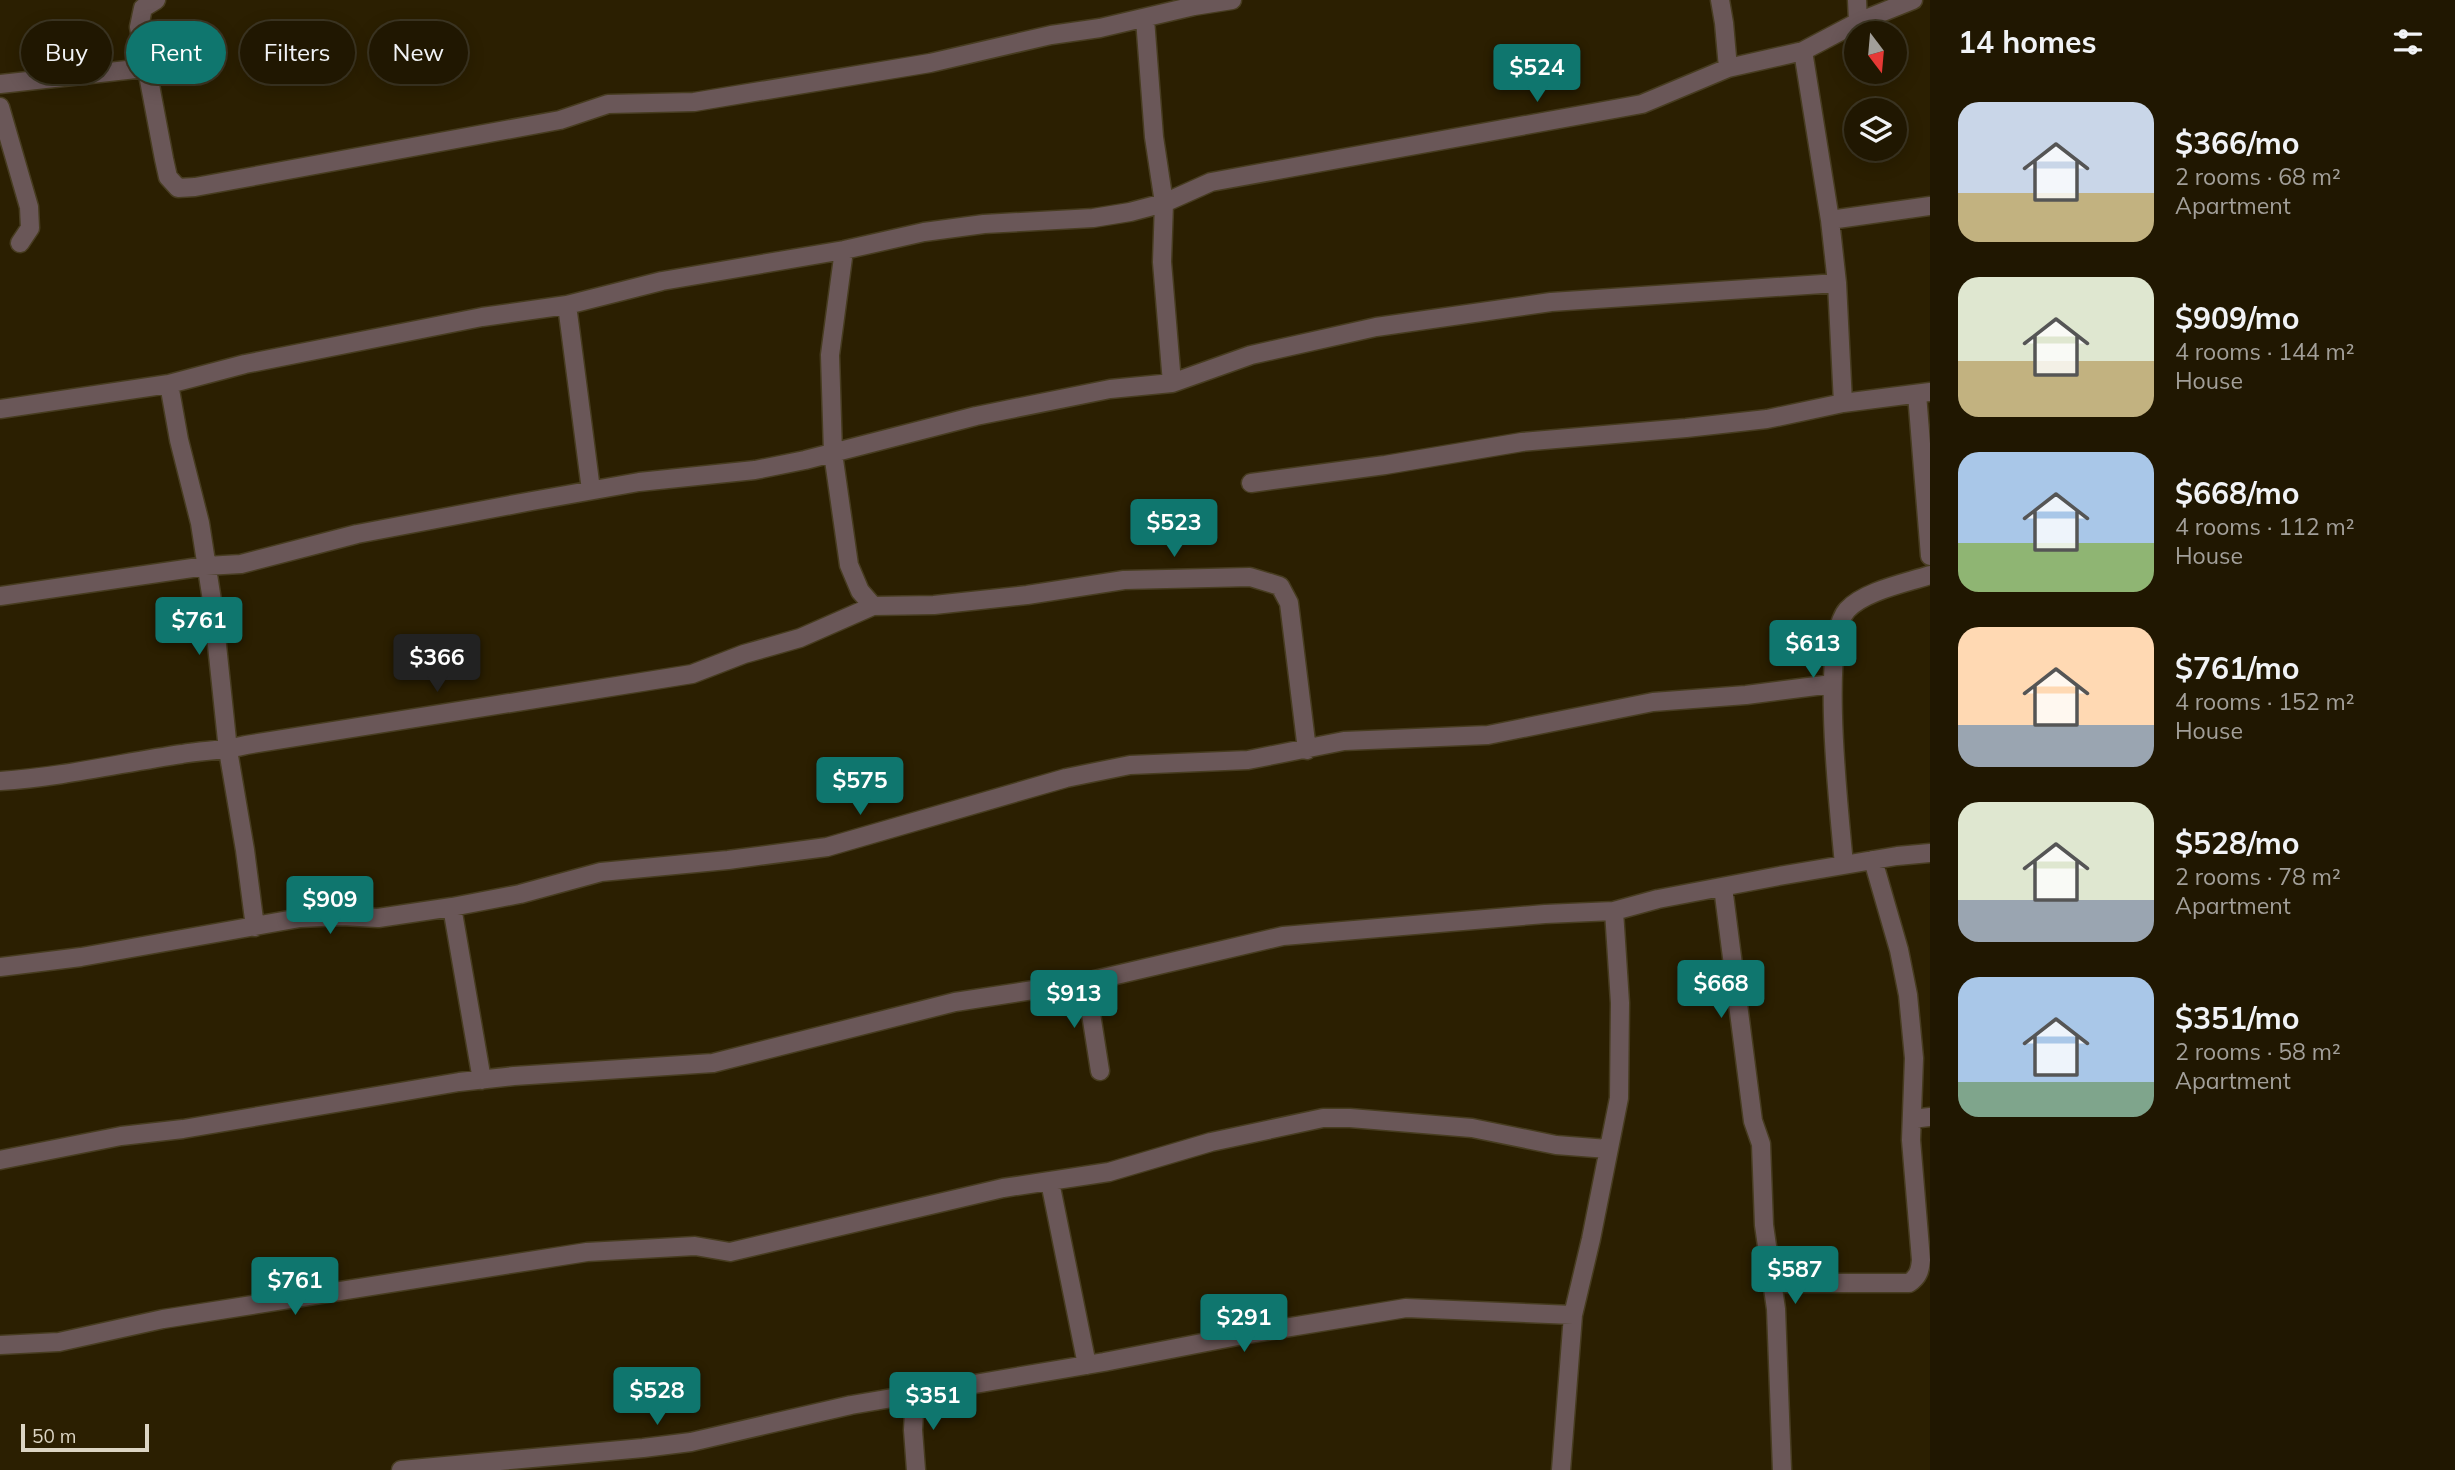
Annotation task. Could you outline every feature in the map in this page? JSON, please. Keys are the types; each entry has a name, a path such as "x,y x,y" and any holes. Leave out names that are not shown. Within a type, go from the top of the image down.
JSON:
{"street":[{"path":"140,21 143,8 156,0"},
{"path":"148,84 168,177 178,188 195,187 560,120 608,104 694,102 930,63 1051,35 1145,19 1194,6 1232,0"},
{"path":"1720,0 1728,68"},
{"path":"1857,0 1858,21"},
{"path":"1860,21 1913,0"},
{"path":"1145,19 1154,137 1164,203 1162,262 1172,383"},
{"path":"0,409 169,384 245,364 351,342 482,317 567,305 663,281 844,250 924,232 984,224 1093,218 1130,212 1164,203 1211,181 1642,104 1728,68 1803,51 1844,29"},
{"path":"1803,51 1830,220 1843,403"},
{"path":"0,84 126,70"},
{"path":"0,107 29,207 30,228 20,243"},
{"path":"1830,220 1930,206"},
{"path":"844,250 830,355 834,453 849,565 860,591 873,606"},
{"path":"0,596 206,566 241,564 357,534 591,490 639,482 755,470 834,453 976,416 1110,389 1172,383 1251,355 1376,327 1551,302 1836,283"},
{"path":"567,305 591,490"},
{"path":"169,384 179,440 200,523 214,607 228,750 255,927"},
{"path":"1251,483 1385,465 1522,442 1767,419 1843,403 1923,393 1930,556"},
{"path":"1844,865 1832,684 1838,628 1844,612 1853,604 1870,595 1930,575"},
{"path":"0,781 90,771 185,753 228,750 382,722 572,695 692,674 744,654 800,638 873,606 934,605 1027,595 1125,580 1250,578 1280,586 1289,603 1307,750"},
{"path":"0,967 80,957 300,918 378,918 452,907 520,894 601,872 827,847 1066,778 1130,765 1248,760 1344,741 1488,735 1653,702 1746,695 1832,684"},
{"path":"0,1160 121,1136 183,1129 389,1093 482,1080 713,1063 955,1002 1086,982 1246,943 1302,933 1614,911 1723,887 1873,860 1930,853"},
{"path":"1773,1283 1909,1283 1920,1270 1911,1140 1921,1118 1908,995 1899,950 1873,860"},
{"path":"1723,887 1753,1121 1761,1144 1764,1225 1773,1283 1782,1470"},
{"path":"452,907 482,1080"},
{"path":"1561,1470 1573,1315 1590,1249 1619,1098 1621,1056 1614,911"},
{"path":"1086,982 1100,1071"},
{"path":"0,1345 60,1342 163,1319 587,1252 695,1246 730,1252 1003,1188 1109,1172 1211,1142 1323,1118 1472,1128 1556,1144 1608,1149"},
{"path":"1050,1182 1087,1364"},
{"path":"401,1470 691,1442 813,1413 1406,1308 1573,1315"},
{"path":"915,1395 913,1430 916,1470"}]}
